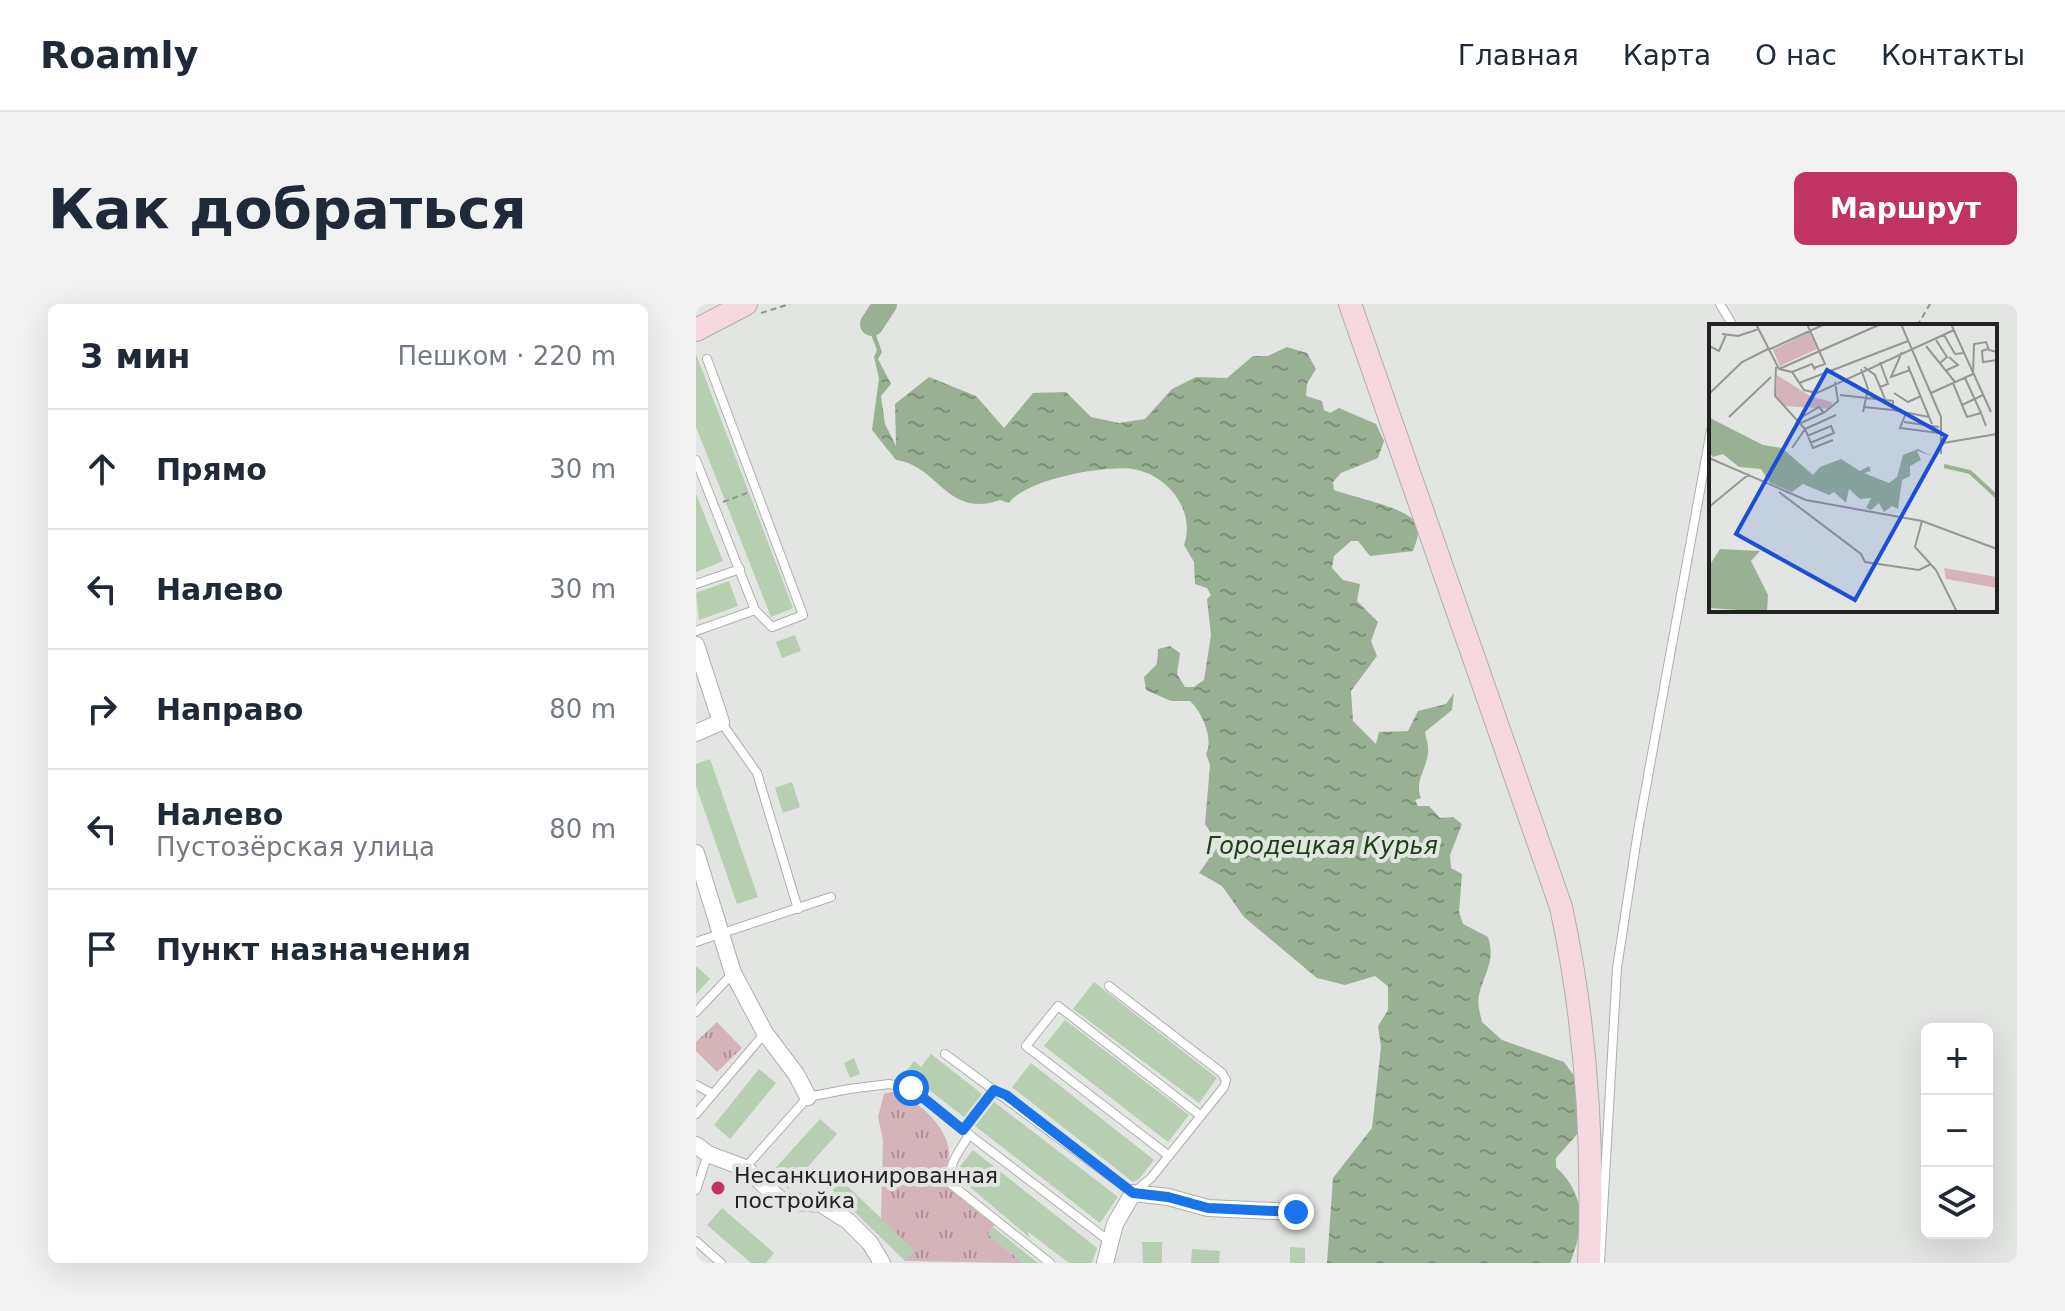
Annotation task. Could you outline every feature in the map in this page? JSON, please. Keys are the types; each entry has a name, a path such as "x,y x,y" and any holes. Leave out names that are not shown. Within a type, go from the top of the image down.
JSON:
{"main road":[{"path":"696,330 746,304"},
{"path":"1350,304 1561,907 1570,946 1587,1093 1589,1263"}],"street":[{"path":"696,645 721,722 696,733"},
{"path":"696,853 733,973 765,1033 796,1074 808,1097"},
{"path":"702,1149 745,1168 782,1201 821,1204 848,1221 870,1243 882,1263"},
{"path":"1105,1263 1109,1241 1133,1193 1168,1197 1208,1208 1296,1212"}],"lane":[{"path":"1720,304 1732,324"},
{"path":"696,460 755,610 772,627 803,615 707,359"},
{"path":"1600,1263 1617,968 1638,831 1709,441"},
{"path":"696,584 740,569"},
{"path":"696,631 755,610"},
{"path":"721,722 757,773 798,909"},
{"path":"696,942 831,897"},
{"path":"696,1012 733,973"},
{"path":"945,1054 994,1090 1006,1095 1133,1193 1169,1156 1224,1087 1222,1073 1109,986"},
{"path":"1169,1156 1026,1046 1058,1006 1201,1116"},
{"path":"696,1114 765,1033"},
{"path":"745,1168 808,1097 889,1084 911,1088 1109,1241"},
{"path":"696,1085 713,1094"},
{"path":"994,1090 966,1132 949,1175 952,1185 1050,1263"},
{"path":"696,1190 702,1149"},
{"path":"696,1241 721,1263"}],"path":[{"path":"1918,324 1930,304"},
{"path":"714,505 756,489"}],"green space":[{"path":"717,1022 742,1048 717,1072 696,1051 696,1042"},
{"path":"891,1092 919,1105 943,1132 949,1151 941,1181 995,1224 988,1234 1023,1263 905,1261 881,1219 883,1140 878,1117 884,1094"}],"water":[{"name":"Городецкая Курья","path":"872,324 882,352 878,359 891,384 881,396 885,424 896,446 895,404 929,377 976,396 1004,428 1033,393 1066,392 1091,417 1119,423 1145,419 1172,389 1196,377 1227,378 1253,356 1268,356 1287,347 1307,353 1316,369 1307,384 1306,396 1322,401 1324,410 1330,413 1339,408 1376,424 1384,441 1378,458 1341,473 1333,482 1334,490 1404,513 1417,525 1418,535 1413,551 1370,556 1358,541 1351,541 1334,556 1332,568 1343,580 1360,584 1357,601 1378,622 1371,641 1377,656 1351,691 1353,721 1376,744 1379,732 1408,731 1418,711 1446,704 1454,693 1452,710 1425,732 1427,758 1419,786 1421,798 1415,800 1418,806 1429,806 1440,818 1453,817 1462,824 1450,855 1451,868 1462,874 1459,912 1463,924 1488,937 1491,953 1478,998 1482,1022 1502,1040 1564,1062 1577,1080 1580,1131 1556,1158 1556,1167 1573,1189 1580,1212 1578,1236 1570,1263 1327,1263 1333,1178 1372,1128 1381,1047 1378,1026 1388,1010 1388,986 1375,976 1345,985 1317,978 1244,917 1222,886 1199,873 1219,845 1205,824 1210,765 1206,754 1208,734 1199,712 1190,701 1171,701 1146,690 1144,677 1157,664 1158,649 1170,646 1180,653 1177,674 1185,687 1194,687 1204,680 1211,635 1207,599 1211,595 1207,588 1195,584 1194,562 1184,545 1187,532 1182,507 1176,496 1157,478 1145,472 1119,468 1048,481 1031,487 1009,503 1000,500 982,504 955,497 923,471 896,460 872,430 879,378 874,357 877,350 870,332"}],"building":[{"path":"696,354 793,608 771,617 696,427"},
{"path":"696,494 723,561 696,572"},
{"path":"729,581 738,606 699,620 696,593"},
{"path":"795,635 801,651 782,658 776,642"},
{"path":"710,759 758,897 737,904 696,786 696,764"},
{"path":"792,782 800,807 783,813 775,788"},
{"path":"696,966 710,979 696,994"},
{"path":"1094,982 1217,1078 1199,1103 1073,1009"},
{"path":"1065,1020 1189,1115 1168,1142 1044,1046"},
{"path":"931,1054 982,1094 964,1117 906,1072 914,1061 921,1067"},
{"path":"854,1058 860,1074 850,1078 844,1063"},
{"path":"1031,1063 1154,1160 1140,1178 1133,1182 1012,1087"},
{"path":"759,1069 776,1083 730,1139 714,1125"},
{"path":"994,1102 1118,1197 1100,1223 975,1126"},
{"path":"820,1119 837,1134 788,1189 771,1173"},
{"path":"973,1150 1097,1248 1092,1263 1069,1263 1027,1231 1030,1238 957,1176 958,1169"},
{"path":"836,1175 915,1251 905,1261 827,1185"},
{"path":"722,1208 774,1253 766,1263 751,1263 707,1225"},
{"path":"993,1227 1038,1263 1023,1263 988,1234"},
{"path":"1142,1242 1162,1242 1162,1263 1143,1263"},
{"path":"1290,1247 1305,1248 1305,1263 1290,1263"},
{"path":"1192,1249 1220,1251 1219,1263 1191,1263"}],"waterway":[{"path":"872,324 885,304"}],"place":[{"name":"Несанкционированная постройка","path":"718,1188"}],"route":[{"path":"911,1088 963,1130 994,1090 1006,1095 1133,1193 1168,1197 1208,1208 1296,1212"}]}
